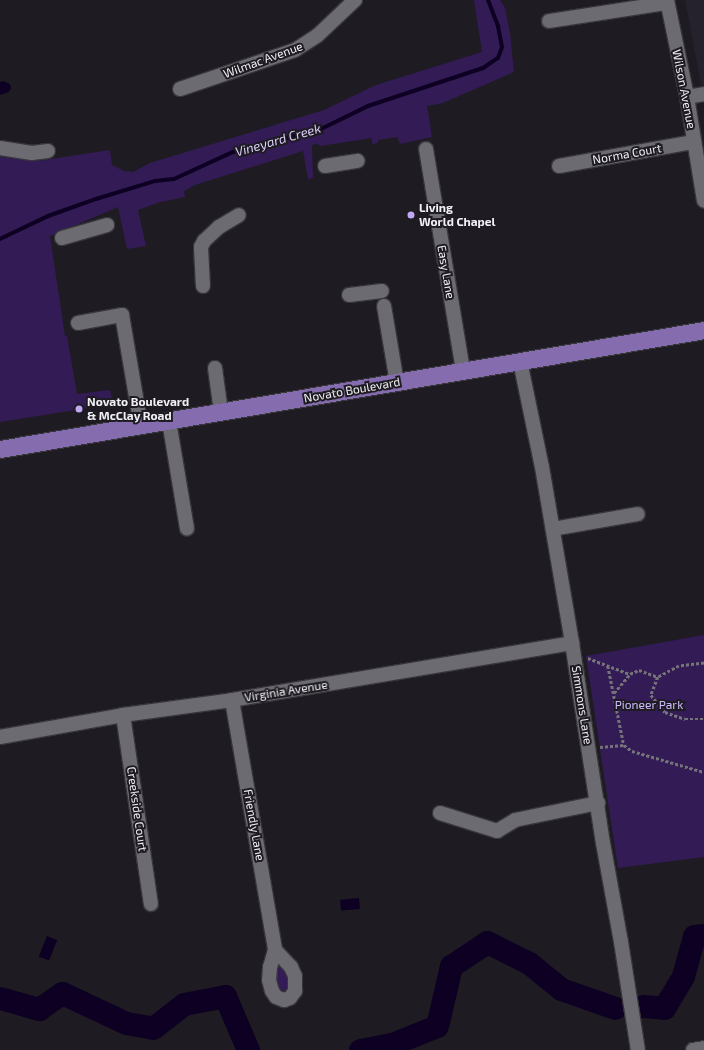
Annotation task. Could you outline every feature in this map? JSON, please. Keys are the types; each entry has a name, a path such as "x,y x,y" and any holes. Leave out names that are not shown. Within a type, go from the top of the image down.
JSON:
{"main road":[{"name":"Novato Boulevard","path":"0,448 141,426 704,330"}],"street":[{"name":"Wilmac Avenue","path":"180,89 295,50 318,35 355,0"},
{"path":"549,21 667,2"},
{"name":"Wilson Avenue","path":"667,2 687,97 704,201"},
{"path":"687,97 704,94"},
{"name":"Norma Court","path":"559,166 694,142"},
{"path":"0,148 32,152 48,151"},
{"name":"Easy Lane","path":"426,149 463,371"},
{"path":"325,166 358,161"},
{"path":"203,286 201,247 204,241 219,227 239,216"},
{"path":"62,238 107,225"},
{"path":"349,295 382,291"},
{"path":"384,306 397,383"},
{"path":"78,323 122,315 141,426"},
{"name":"Simmons Lane","path":"520,361 553,529 638,1050"},
{"path":"215,368 221,412"},
{"path":"169,421 187,529"},
{"path":"553,529 638,514"},
{"name":"Virginia Avenue","path":"0,737 124,715 232,700 572,643"},
{"name":"Friendly Lane","path":"232,700 275,950"},
{"name":"Creekside Court","path":"124,715 151,904"},
{"path":"440,813 498,831 515,820 598,803"},
{"path":"693,1050 704,1048"}],"path":[{"path":"588,658 630,674"},
{"path":"704,664 679,666 658,677 651,695 664,712 685,719 704,719"},
{"path":"608,666 624,745"},
{"path":"614,693 630,674 639,670 658,677"},
{"path":"589,748 624,745 632,751 704,772"}],"shaded area":[{"path":"685,0 704,0 704,100"},
{"path":"3,81 10,84 11,88 9,92 0,95 0,82"},
{"path":"359,898 360,909 341,911 340,900"},
{"path":"47,936 57,940 49,961 39,956"}],"green space":[{"path":"474,0 500,0 505,8 510,33 514,72 443,103 427,106 432,137 400,144 397,137 378,140 378,143 372,144 372,138 320,146 318,144 312,145 313,178 308,179 303,151 195,185 184,191 185,197 160,202 138,210 146,246 127,249 118,207 50,236 65,336 67,336 77,394 110,390 113,404 0,422 0,157 38,161 110,150 112,165 124,171 133,172 150,163 324,110 376,85 482,52"},
{"name":"Pioneer Park","path":"704,635 704,857 618,868 586,656"},
{"path":"278,958 288,974 288,993 282,994 273,986"}],"waterway":[{"name":"Vineyard Creek","path":"0,239 48,216 96,199 155,181 174,179 233,152 321,129 368,106 483,68 498,58 502,47 498,26 488,0"},
{"path":"643,1006 664,1008 683,976 694,936 704,935"},
{"path":"360,1050 392,1044 437,1026 451,966 487,942 529,963 561,989 615,1008"},
{"path":"0,998 39,1009 62,993 126,1023 153,1028 184,1004 225,996 248,1050"}],"place":[{"name":"Living World Chapel","path":"411,215"},
{"name":"Novato Boulevard & McClay Road","path":"79,409"}]}
